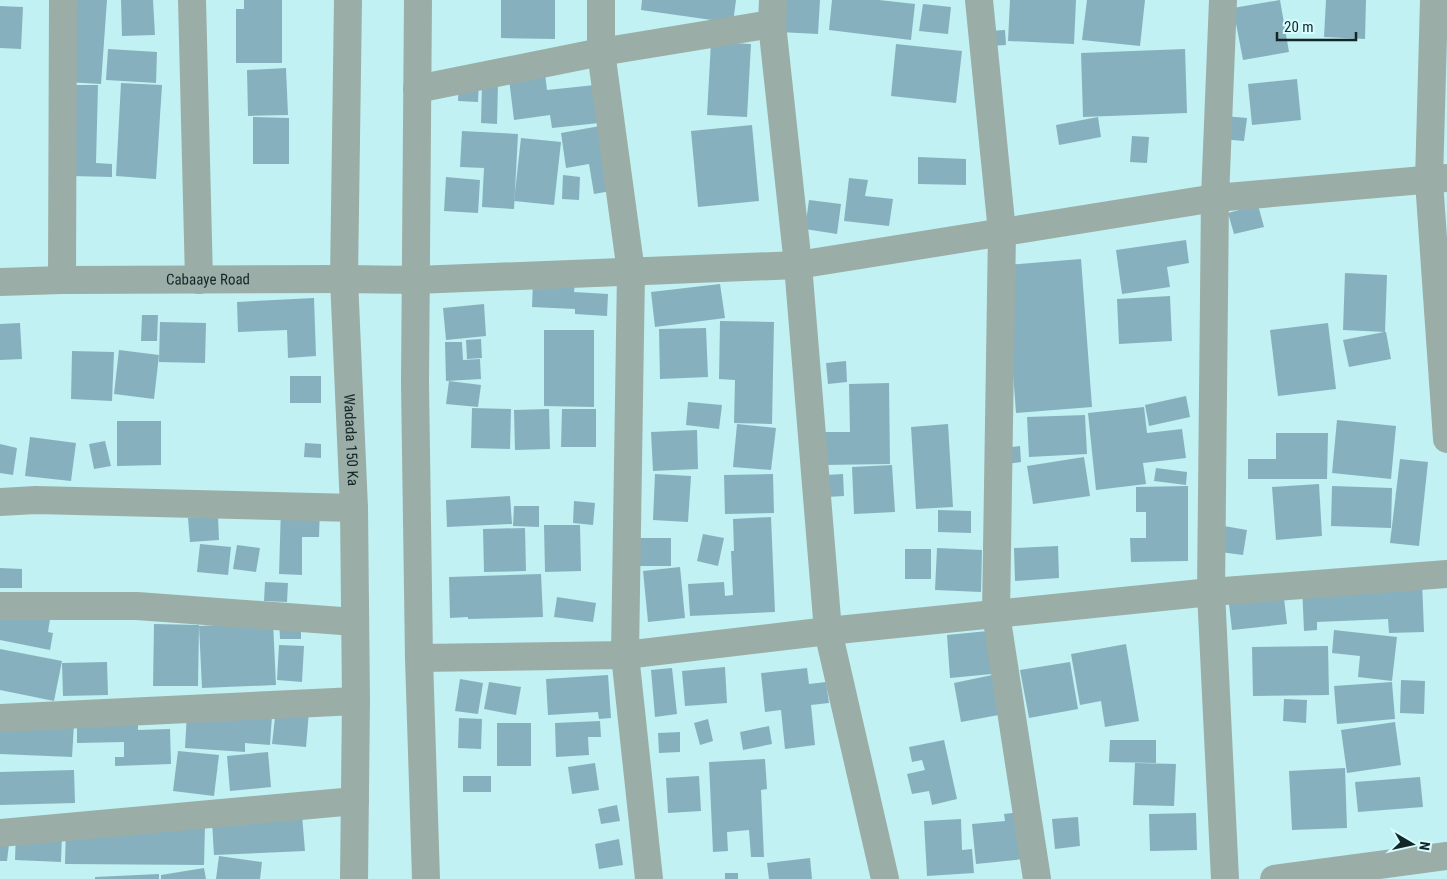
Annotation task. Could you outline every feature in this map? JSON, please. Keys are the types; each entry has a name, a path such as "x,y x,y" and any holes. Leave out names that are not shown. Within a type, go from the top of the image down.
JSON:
{"street":[{"path":"62,280 63,0"},
{"path":"192,0 198,280"},
{"name":"Wadada 150 Ka","path":"348,0 344,279 354,508 356,701 354,879"},
{"path":"418,0 415,383 419,658 426,879"},
{"path":"601,0 601,52 631,272 625,655 649,879"},
{"path":"979,0 1002,232 996,614 1037,879"},
{"path":"1223,0 1215,198 1211,592 1225,879"},
{"path":"1434,0 1447,439"},
{"path":"417,89 601,52 773,12 798,265 828,631 885,879"},
{"name":"Cabaaye Road","path":"0,282 62,280 416,280 798,265 1215,198 1438,180"},
{"path":"0,502 36,500 354,508"},
{"path":"419,658 625,655 828,631 1211,592 1447,574"},
{"path":"0,606 137,606 355,622"},
{"path":"0,718 356,701"},
{"path":"0,833 355,801"},
{"path":"1274,879 1447,856"}],"building":[{"path":"71,0 107,0 101,84 66,82"},
{"path":"121,0 153,0 155,35 122,36"},
{"path":"244,0 282,0 282,63 236,63 236,9 244,9"},
{"path":"501,0 555,0 555,39 501,38"},
{"path":"642,0 736,0 733,23 641,10"},
{"path":"781,0 820,0 818,34 779,32"},
{"path":"832,0 879,0 915,4 911,40 829,30"},
{"path":"1010,0 1076,0 1074,44 1008,41"},
{"path":"1087,0 1145,0 1140,46 1082,40"},
{"path":"1280,0 1289,52 1243,60 1233,8"},
{"path":"1326,0 1366,0 1365,39 1324,37"},
{"path":"923,4 951,7 948,34 919,31"},
{"path":"0,6 23,7 21,49 0,48"},
{"path":"1005,30 1006,45 989,46 988,31"},
{"path":"711,42 751,44 747,117 707,115"},
{"path":"896,44 962,51 956,103 891,96"},
{"path":"108,49 157,52 156,83 106,80"},
{"path":"1185,49 1187,113 1083,117 1081,53"},
{"path":"286,68 288,115 248,116 247,70"},
{"path":"545,74 547,90 595,85 599,123 552,128 550,115 514,120 509,79"},
{"path":"459,78 479,79 478,102 458,101"},
{"path":"1297,79 1301,120 1252,125 1248,84"},
{"path":"121,83 162,85 156,179 116,176"},
{"path":"482,83 498,83 497,124 481,123"},
{"path":"73,85 98,85 96,163 112,164 112,177 71,176"},
{"path":"1224,116 1247,118 1244,141 1221,139"},
{"path":"253,117 289,118 289,164 253,164"},
{"path":"1098,117 1101,137 1059,145 1056,125"},
{"path":"752,125 759,201 698,207 691,131"},
{"path":"600,126 611,191 594,194 589,164 566,168 561,133"},
{"path":"462,131 518,134 514,209 482,207 484,168 460,167"},
{"path":"1132,136 1149,137 1147,163 1130,162"},
{"path":"521,138 561,142 554,205 514,201"},
{"path":"918,157 966,159 966,185 918,184"},
{"path":"563,175 580,177 579,200 562,199"},
{"path":"446,177 480,180 478,213 444,211"},
{"path":"849,178 868,180 865,196 893,199 889,226 844,221"},
{"path":"809,200 841,204 837,234 805,229"},
{"path":"1258,205 1264,227 1234,234 1228,213"},
{"path":"1186,240 1189,263 1167,267 1170,287 1122,294 1116,250"},
{"path":"1081,259 1092,407 1016,413 1005,265"},
{"path":"1345,273 1387,275 1385,332 1343,330"},
{"path":"533,281 575,283 574,292 608,294 607,316 575,314 575,309 532,307"},
{"path":"720,284 725,318 655,327 651,292"},
{"path":"1170,296 1172,341 1119,344 1117,299"},
{"path":"314,298 316,356 288,358 287,330 238,332 237,302"},
{"path":"484,304 486,336 446,340 443,308"},
{"path":"142,315 158,315 157,341 141,341"},
{"path":"720,321 774,322 772,424 734,423 735,380 719,379"},
{"path":"160,322 206,323 205,363 159,362"},
{"path":"20,323 22,359 0,360 0,324"},
{"path":"1328,323 1336,389 1278,396 1270,330"},
{"path":"706,328 708,377 660,379 659,329"},
{"path":"544,330 594,330 594,407 544,406"},
{"path":"1386,332 1391,359 1349,367 1343,340"},
{"path":"481,339 482,358 467,359 466,340"},
{"path":"445,342 462,342 463,360 480,359 481,379 446,381"},
{"path":"119,350 159,355 154,399 114,394"},
{"path":"72,351 114,352 112,401 71,399"},
{"path":"846,361 847,382 828,384 826,363"},
{"path":"290,376 321,376 321,403 290,403"},
{"path":"449,381 481,385 478,407 446,404"},
{"path":"889,383 890,464 823,465 823,432 850,432 849,384"},
{"path":"1186,396 1190,417 1149,426 1145,405"},
{"path":"688,402 722,405 719,429 686,425"},
{"path":"1144,407 1147,433 1182,429 1186,458 1143,463 1146,484 1096,490 1088,413"},
{"path":"472,408 511,409 510,449 471,448"},
{"path":"549,409 550,449 515,450 514,410"},
{"path":"562,409 596,409 596,447 561,447"},
{"path":"1085,415 1087,454 1029,457 1027,417"},
{"path":"1337,420 1396,426 1391,479 1332,473"},
{"path":"117,421 161,421 161,465 117,466"},
{"path":"737,424 776,428 771,470 733,467"},
{"path":"948,424 953,507 916,509 911,427"},
{"path":"697,430 698,469 653,471 651,432"},
{"path":"1276,433 1328,433 1327,479 1248,479 1248,459 1276,459"},
{"path":"30,437 76,443 71,481 25,476"},
{"path":"105,441 111,466 94,469 89,444"},
{"path":"305,443 321,444 321,458 304,457"},
{"path":"0,444 17,448 13,475 0,473"},
{"path":"1020,446 1021,462 1006,464 1004,448"},
{"path":"1084,457 1090,496 1033,504 1027,466"},
{"path":"1400,459 1428,462 1419,546 1390,543"},
{"path":"892,465 895,512 854,514 852,467"},
{"path":"1156,468 1187,472 1186,485 1154,481"},
{"path":"655,474 691,476 688,522 653,520"},
{"path":"773,474 774,513 725,514 724,475"},
{"path":"843,474 844,496 827,497 826,475"},
{"path":"1319,484 1322,536 1276,540 1272,487"},
{"path":"1188,486 1188,561 1131,562 1130,538 1146,538 1146,512 1136,512 1136,487"},
{"path":"1332,486 1392,488 1391,528 1331,526"},
{"path":"510,496 512,524 447,527 446,500"},
{"path":"574,501 595,503 593,525 573,523"},
{"path":"514,506 539,506 539,527 513,526"},
{"path":"281,507 320,507 319,537 302,537 302,575 279,574"},
{"path":"938,510 971,511 971,533 938,532"},
{"path":"218,516 219,540 190,542 188,518"},
{"path":"771,517 775,612 690,616 688,584 724,582 725,596 733,595 731,551 734,551 733,519"},
{"path":"544,525 580,525 581,571 545,572"},
{"path":"1224,526 1247,530 1243,555 1220,552"},
{"path":"525,528 526,571 484,572 483,529"},
{"path":"703,534 724,538 718,566 697,561"},
{"path":"640,538 671,538 671,566 640,566"},
{"path":"200,544 231,547 228,575 197,572"},
{"path":"237,545 260,548 256,572 233,569"},
{"path":"1058,546 1059,578 1015,581 1014,548"},
{"path":"937,548 982,550 981,592 935,590"},
{"path":"905,549 931,549 931,579 905,579"},
{"path":"680,567 685,618 648,622 643,571"},
{"path":"0,568 22,569 22,588 0,588"},
{"path":"541,574 543,617 450,618 449,577"},
{"path":"1422,580 1424,632 1389,633 1388,619 1317,622 1317,630 1304,631 1302,586"},
{"path":"1282,581 1287,624 1232,630 1227,587"},
{"path":"265,582 288,583 287,602 264,601"},
{"path":"557,597 596,603 593,622 554,617"},
{"path":"0,604 51,613 48,632 53,633 50,650 0,640"},
{"path":"279,617 301,617 301,639 280,639"},
{"path":"273,622 276,685 202,688 199,626"},
{"path":"154,624 199,625 198,686 153,686"},
{"path":"1334,630 1397,637 1392,681 1358,677 1360,656 1332,653"},
{"path":"988,631 992,674 950,678 947,635"},
{"path":"1126,644 1139,721 1105,727 1101,701 1080,705 1071,654"},
{"path":"279,645 304,646 302,682 277,680"},
{"path":"1328,646 1329,695 1253,696 1252,647"},
{"path":"0,649 62,661 54,701 0,690"},
{"path":"107,662 108,695 63,696 62,663"},
{"path":"1070,662 1078,709 1029,718 1020,670"},
{"path":"725,667 727,703 685,706 682,671"},
{"path":"672,668 677,714 655,717 651,670"},
{"path":"807,668 809,684 826,682 829,703 811,705 815,745 785,749 781,710 765,712 761,673"},
{"path":"997,674 1004,714 961,722 954,683"},
{"path":"608,675 611,718 599,719 598,712 548,715 546,679"},
{"path":"460,679 483,683 478,714 455,711"},
{"path":"1401,680 1425,681 1424,714 1400,713"},
{"path":"489,682 521,687 516,715 484,709"},
{"path":"1392,682 1395,719 1337,724 1334,686"},
{"path":"1284,699 1307,700 1306,723 1283,721"},
{"path":"276,708 309,711 306,747 272,744"},
{"path":"187,712 272,716 270,745 245,743 245,752 185,748"},
{"path":"459,718 482,719 481,749 458,748"},
{"path":"708,719 713,741 700,745 694,723"},
{"path":"138,721 138,730 170,729 171,764 115,766 115,757 124,757 124,742 77,743 77,723"},
{"path":"600,721 601,737 588,737 589,755 556,757 555,723"},
{"path":"0,722 74,724 72,757 0,754"},
{"path":"1395,722 1401,765 1347,773 1341,730"},
{"path":"497,723 531,723 531,766 497,766"},
{"path":"769,726 772,744 743,750 740,732"},
{"path":"680,732 680,752 659,753 658,733"},
{"path":"944,740 957,799 932,805 929,791 912,794 907,774 925,770 922,760 912,762 909,747"},
{"path":"1110,740 1156,740 1156,763 1109,762"},
{"path":"178,751 219,755 214,796 173,791"},
{"path":"268,752 271,787 230,791 227,756"},
{"path":"765,759 767,789 761,790 764,857 751,857 749,830 727,832 728,851 713,852 709,762"},
{"path":"595,763 599,790 572,794 568,767"},
{"path":"1135,763 1176,764 1174,806 1133,805"},
{"path":"1345,768 1347,828 1292,830 1289,771"},
{"path":"74,770 75,803 0,805 0,772"},
{"path":"463,776 491,776 491,792 463,792"},
{"path":"699,776 701,811 668,813 666,778"},
{"path":"1420,777 1423,807 1358,812 1355,782"},
{"path":"617,805 620,821 601,824 598,809"},
{"path":"1020,812 1024,859 976,864 972,824 1005,821 1004,814"},
{"path":"1196,813 1197,850 1150,851 1149,814"},
{"path":"302,815 305,851 214,855 212,822"},
{"path":"1078,817 1080,846 1055,849 1052,819"},
{"path":"961,819 962,850 972,849 974,873 927,876 924,821"},
{"path":"66,826 205,827 204,865 65,864"},
{"path":"16,831 62,834 61,862 15,860"},
{"path":"0,835 10,836 7,861 0,861"},
{"path":"619,839 623,865 599,869 595,844"},
{"path":"219,856 262,862 260,879 216,879"},
{"path":"810,858 812,879 769,879 767,863"},
{"path":"204,868 206,879 161,879 161,875"},
{"path":"725,873 738,873 738,879 725,879"},
{"path":"159,874 159,879 95,879 95,877"}]}
